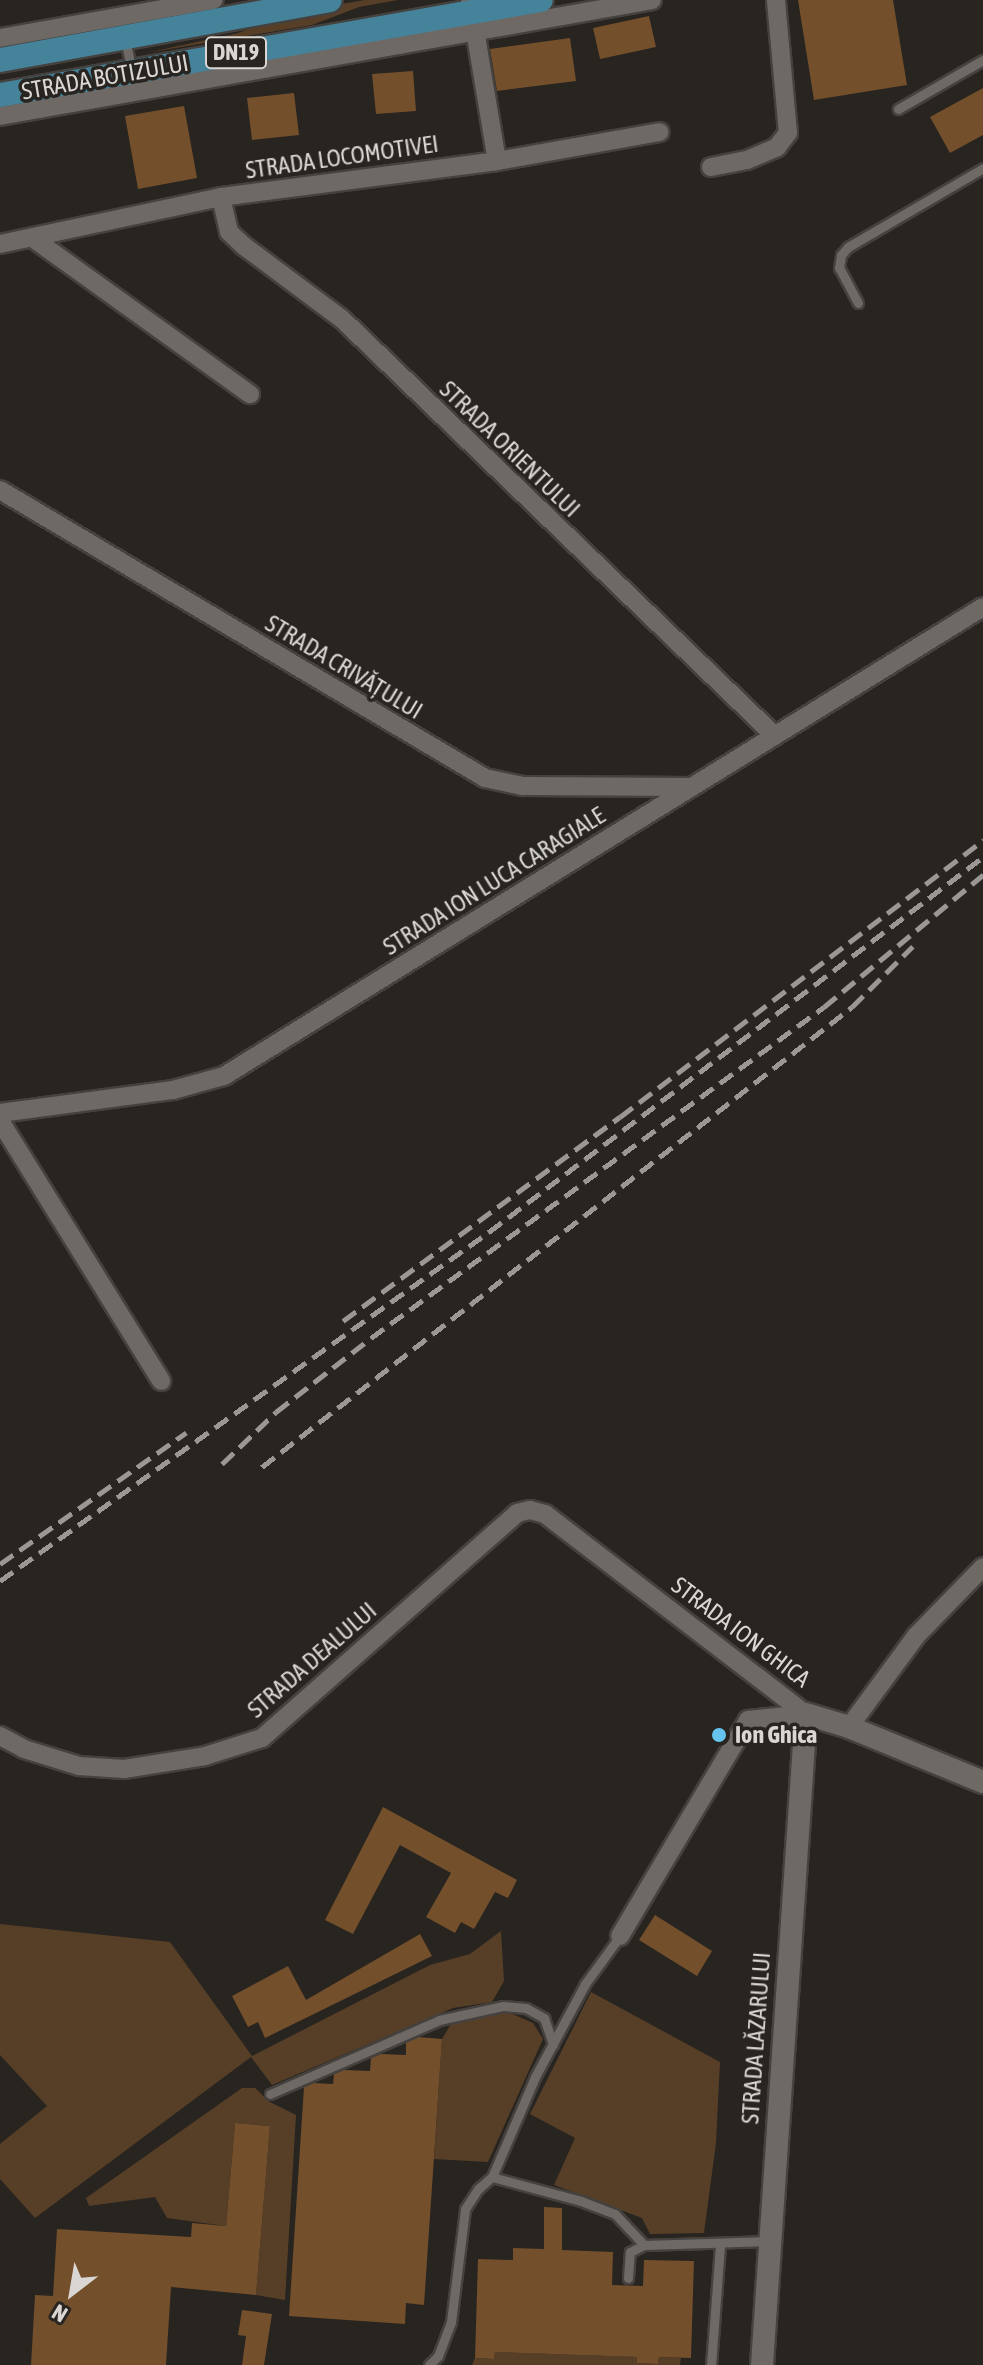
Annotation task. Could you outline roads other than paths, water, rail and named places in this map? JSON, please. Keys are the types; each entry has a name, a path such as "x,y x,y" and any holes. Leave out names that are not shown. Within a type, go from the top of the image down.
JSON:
{"main road":[{"name":"STRADA BOTIZULUI","path":"0,60 121,18 330,0"},
{"name":"STRADA BOTIZULUI","path":"0,95 135,81 541,0"}],"street":[{"name":"STRADA BOTIZULUI","path":"0,38 214,0"},
{"path":"497,161 472,14 652,0"},
{"path":"711,167 747,160 777,147 788,133 776,0"},
{"path":"0,116 135,81"},
{"name":"STRADA LOCOMOTIVEI","path":"0,244 221,197 497,161 659,132"},
{"name":"STRADA ORIENTULUI","path":"221,197 229,232 236,239 342,319 775,736"},
{"path":"34,239 250,394"},
{"name":"STRADA CRIVĂȚULUI","path":"0,490 485,778 523,786 692,787"},
{"name":"STRADA ION LUCA CARAGIALE","path":"0,1113 173,1090 224,1076 983,607"},
{"path":"0,1121 161,1381"},
{"name":"STRADA ION GHICA","path":"530,1510 545,1514 806,1714 849,1727 983,1782"},
{"name":"STRADA DEALULUI","path":"0,1736 24,1749 79,1766 124,1769 205,1756 262,1738 517,1513 530,1510"},
{"path":"849,1727 916,1636 983,1567"},
{"path":"620,1936 748,1720 806,1714"},
{"name":"STRADA LĂZARULUI","path":"762,2365 806,1714"}],"lane":[{"path":"121,18 135,81"},
{"path":"898,109 983,60"},
{"path":"858,303 839,268 841,255 848,247 983,168"},
{"path":"429,2365 438,2356 451,2322 465,2209 478,2189 492,2177 497,2160 553,2044 585,1984 620,1936"},
{"path":"270,2094 439,2020 503,2006 526,2008 544,2018 553,2044"},
{"path":"492,2177 581,2201 615,2214 644,2245"},
{"path":"628,2278 630,2252 644,2245 770,2241"},
{"path":"711,2365 720,2244"}],"railway":[{"path":"343,1321 620,1117 983,840"},
{"path":"0,1581 489,1232 983,857"},
{"path":"222,1464 276,1412 371,1338 824,1007 983,875"},
{"path":"262,1467 852,1007 913,946"},
{"path":"0,1564 186,1433"}],"place":[{"name":"Ion Ghica","path":"719,1735"}]}
